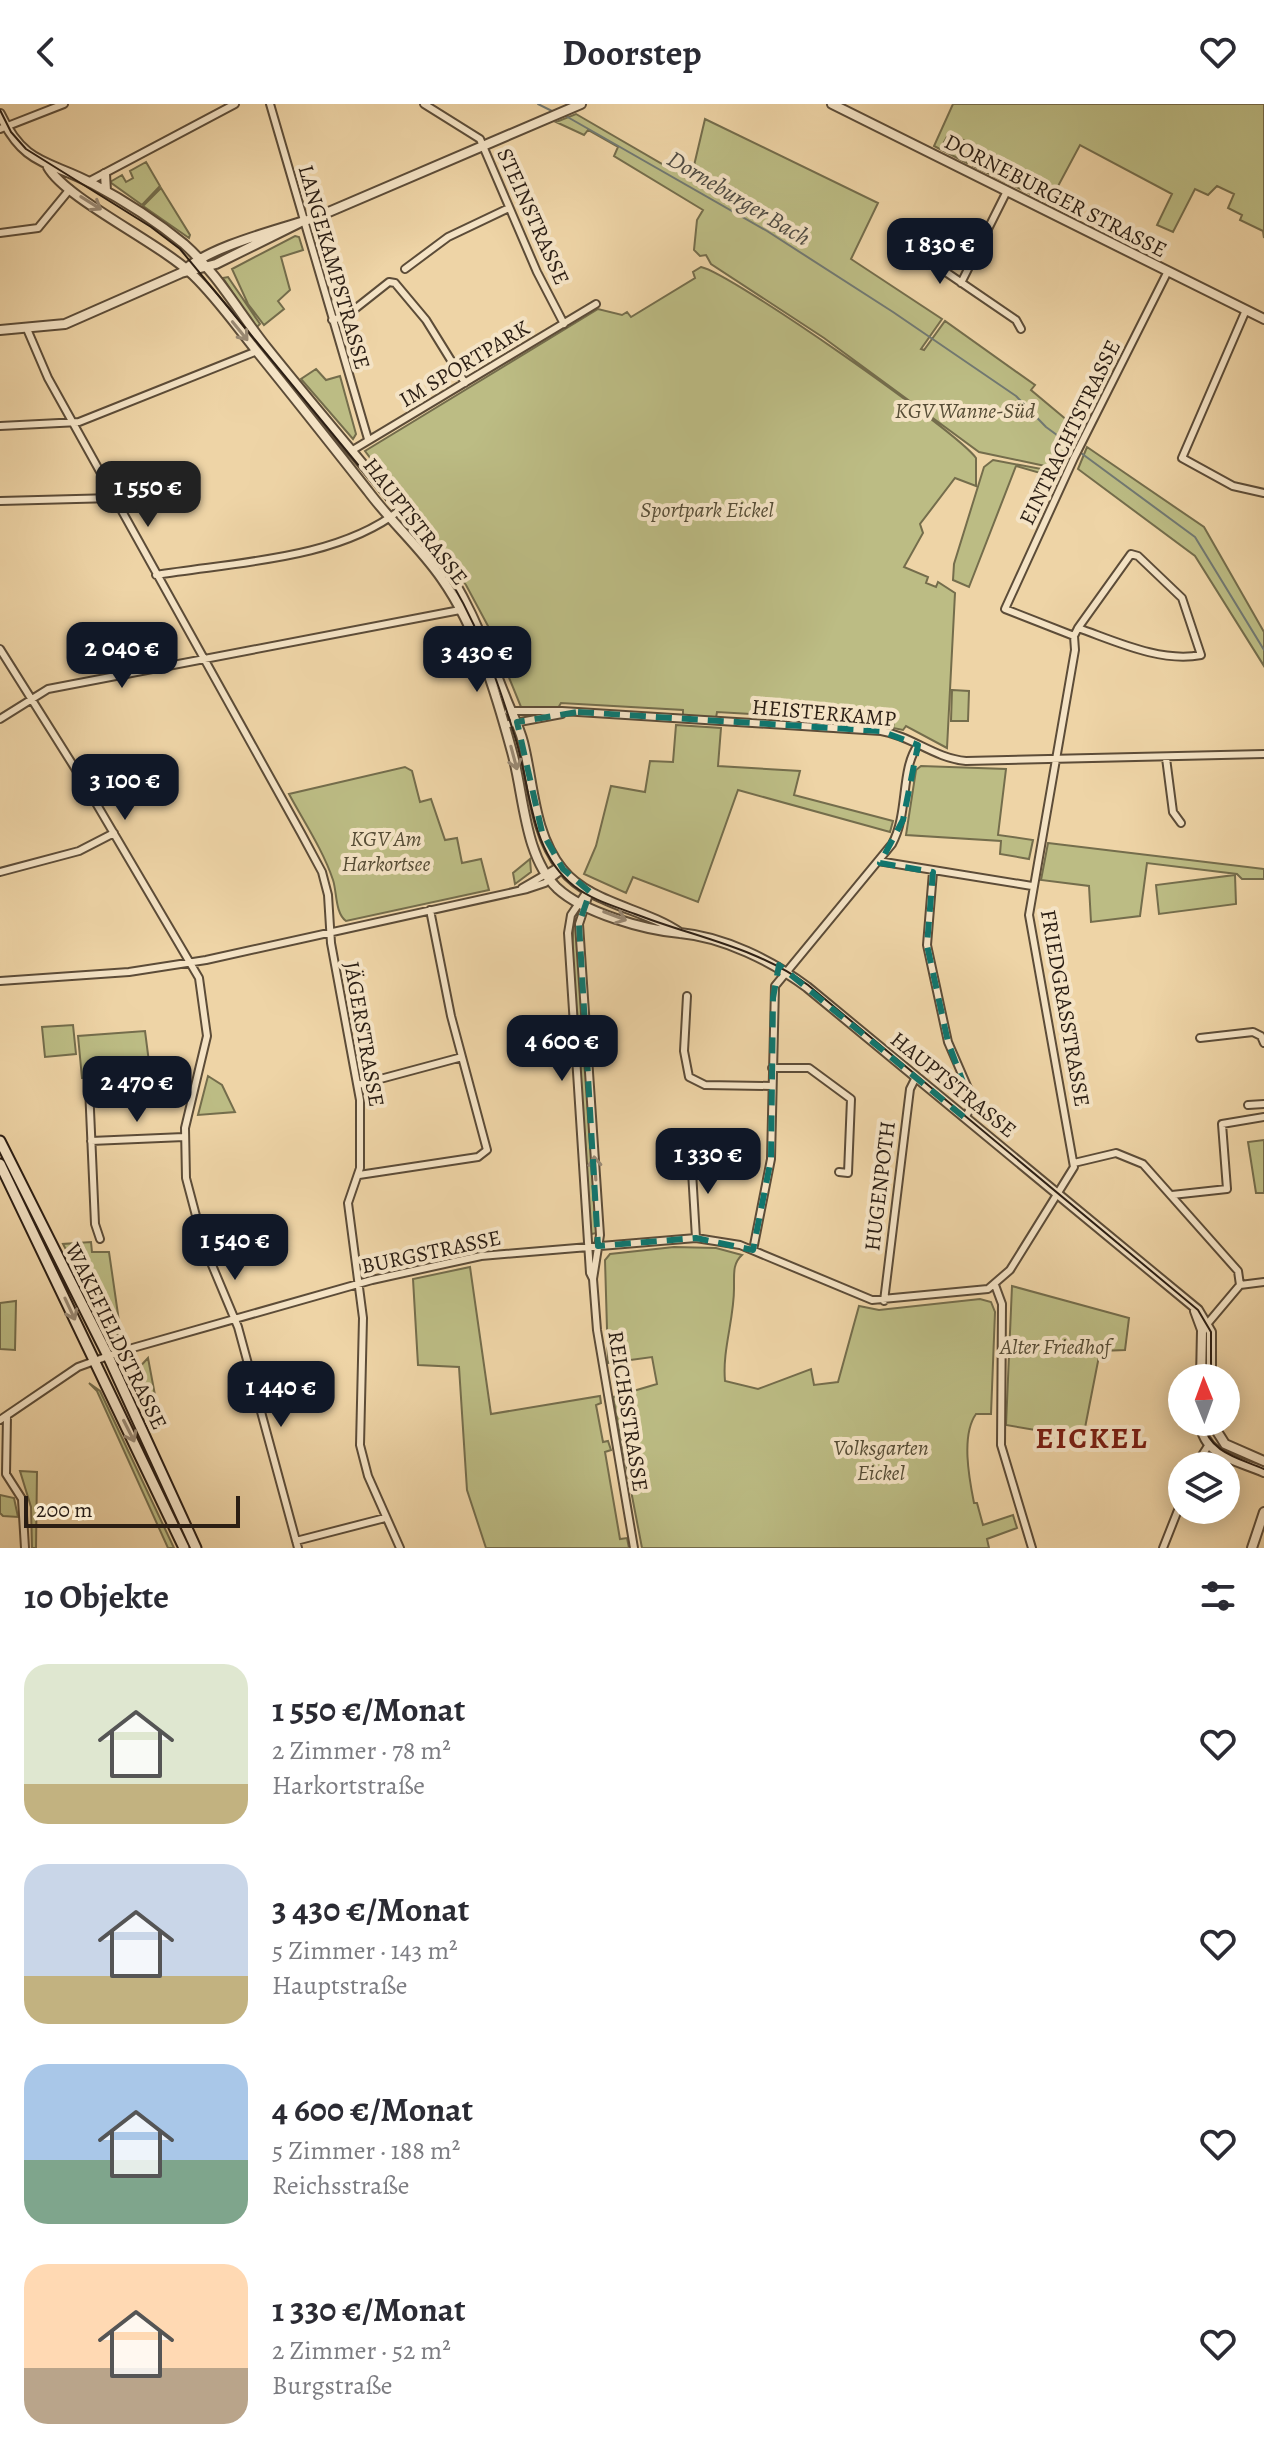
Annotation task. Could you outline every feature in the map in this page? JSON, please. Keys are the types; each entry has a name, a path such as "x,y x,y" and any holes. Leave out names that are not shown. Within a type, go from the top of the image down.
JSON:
{"main road":[{"name":"WAKEFIELDSTRASSE","path":"0,1141 108,1356 196,1548"},
{"name":"WAKEFIELDSTRASSE","path":"0,1164 184,1548"}],"street":[{"path":"3,128 64,104"},
{"path":"88,182 234,104"},
{"name":"LANGEKAMPSTRASSE","path":"270,104 301,222 368,439"},
{"name":"STEINSTRASSE","path":"424,104 476,135 564,324"},
{"path":"0,330 65,324 185,271 208,267 301,222 581,104"},
{"name":"DORNEBURGER STRASSE","path":"832,104 1264,319"},
{"name":"HAUPTSTRASSE","path":"0,114 3,128 21,148 48,167 70,189 185,271 400,510 461,590 490,651 517,722 540,826 561,868 589,891 666,923 680,933"},
{"name":"HAUPTSTRASSE","path":"48,167 88,182 156,223 208,267 391,517 426,556 460,610 500,711 534,848 547,876 581,904 646,928 680,933 748,953 784,971 1059,1193 1184,1299 1205,1324"},
{"path":"105,174 106,192"},
{"path":"0,233 38,228 70,189"},
{"path":"961,283 1007,191"},
{"path":"405,269 448,237 509,208"},
{"path":"185,271 200,259 289,222 301,222"},
{"path":"893,237 898,247 961,283 1016,320 1021,329"},
{"name":"EINTRACHTSTRASSE","path":"1074,636 1005,609 1065,485 1074,458 1168,271"},
{"path":"332,320 346,316 392,282 426,320 465,383"},
{"name":"IM SPORTPARK","path":"347,454 596,304"},
{"path":"1246,310 1182,458 1233,486 1264,493"},
{"name":"JÄGERSTRASSE","path":"27,329 30,342 73,423 322,872 361,1107 359,1175 348,1203 361,1284 364,1370 360,1445 368,1476 400,1548"},
{"path":"0,426 73,423 257,351"},
{"path":"0,501 114,498"},
{"path":"156,575 333,545 355,538 400,510"},
{"path":"1074,636 1078,628 1131,554 1138,556 1178,593 1201,655 1189,658 1154,652 1078,628"},
{"path":"0,719 48,689 460,610"},
{"name":"FRIEDGRASSTRASSE","path":"1074,636 1075,650 1032,886 1030,923 1074,1163"},
{"path":"0,649 192,962 204,998 207,1036 184,1137 184,1167 204,1246 235,1319 297,1544 385,1518"},
{"name":"HEISTERKAMP","path":"500,711 569,712 881,731 902,736 940,757 966,761 1264,754"},
{"name":"HEISTERKAMP","path":"504,725 569,712"},
{"path":"753,1250 759,1236 771,1159 773,991 784,971 878,861 903,820 911,758 918,745"},
{"path":"1166,758 1173,812 1181,823"},
{"path":"0,872 79,851 114,833"},
{"path":"878,861 1032,886"},
{"path":"0,981 129,972 192,962 519,890 561,868"},
{"path":"933,872 927,945 948,1042 974,1102 965,1118"},
{"name":"REICHSSTRASSE","path":"589,891 569,920 568,933 588,1247 606,1400 634,1548"},
{"name":"REICHSSTRASSE","path":"581,904 579,924 598,1246 593,1279"},
{"path":"359,1175 484,1155 487,1145 462,1057 430,910"},
{"path":"687,996 684,1051 689,1077 705,1085 772,1086"},
{"path":"1200,1038 1253,1032 1261,1036 1264,1043"},
{"path":"358,1085 462,1057"},
{"path":"772,1068 809,1068 851,1099 848,1173 839,1172"},
{"name":"HUGENPOTH","path":"884,1301 910,1089 916,1077"},
{"path":"89,1087 95,1224 100,1239"},
{"path":"1248,1105 1264,1104"},
{"path":"1172,1195 1227,1189 1222,1124 1264,1117"},
{"path":"91,1141 184,1137"},
{"path":"1032,1548 1001,1445 1002,1304 995,1285 1010,1270 1059,1193 1074,1163 1103,1154 1127,1155 1149,1169 1238,1271 1240,1285"},
{"path":"691,1155 696,1238"},
{"name":"BURGSTRASSE","path":"25,1548 22,1499 6,1474 3,1418 57,1380 108,1356 361,1284 465,1259 696,1238 753,1250 861,1297 884,1301 972,1292 995,1285"},
{"path":"1202,1364 1205,1324 1240,1285 1264,1282"},
{"path":"1205,1324 1212,1338 1211,1364"},
{"path":"1205,1436 1208,1446 1264,1472"},
{"path":"1217,1436 1230,1447 1264,1461"},
{"path":"1204,1452 1208,1446"},
{"path":"1252,1548 1262,1528 1264,1512"},
{"path":"1163,1548 1172,1524"}],"highlighted area":[{"path":"578,712 881,731 918,745 903,820 880,863 933,872 927,945 948,1042 973,1109 965,1118 779,965 773,998 771,1159 753,1250 696,1238 598,1246 579,924 590,892 563,869 542,832 517,722"}],"green space":[{"path":"953,104 1264,104 1264,238 1263,231 1240,220 1242,215 1228,208 1234,194 1217,186 1208,195 1195,189 1173,232 1157,225 1172,194 1080,145 1049,203 973,166 977,161 987,165 992,154 949,133 943,144 969,157 967,163 934,146"},
{"path":"576,114 664,165 666,161 692,174 705,119 878,203 851,259 942,319 921,349 924,350 945,321 1035,385 1031,390 1080,431 1064,470 979,452 824,338 711,264 706,255 700,256 694,250 697,220 703,210 614,156 618,147 588,130 584,135 556,122"},
{"path":"146,162 160,186 142,205 110,182 122,175 126,182 133,178 130,171"},
{"path":"161,188 190,235 189,238 143,206"},
{"path":"295,236 299,237 303,250 281,257 290,290 278,301 284,309 264,325 248,304 232,269"},
{"name":"Sportpark Eickel","path":"701,267 754,296 843,355 960,442 976,458 976,486 955,478 920,524 923,533 904,567 928,577 926,583 936,587 938,582 955,593 947,748 906,726 903,730 893,728 894,722 717,712 716,718 683,716 683,710 561,703 558,708 521,707 488,626 466,585 365,451 598,309 622,315 627,312 631,317 695,278 693,272"},
{"path":"228,277 260,324 256,328 223,278"},
{"path":"316,369 326,380 340,376 356,434 353,439 301,379"},
{"path":"1087,447 1204,527 1264,632 1264,666 1195,556 1078,469"},
{"name":"KGV Wanne-Süd","path":"993,460 1063,473 1061,479 1016,466 969,587 953,580 954,564 984,467"},
{"path":"952,690 969,691 968,721 951,721"},
{"path":"676,725 721,728 718,766 800,771 794,795 893,821 890,832 738,790 698,902 633,877 626,893 584,874 596,846 611,786 645,792 650,761 673,762"},
{"path":"921,766 1006,769 998,835 1033,840 1029,859 1000,854 1001,841 906,835 916,770"},
{"name":"KGV Am Harkortsee","path":"405,767 412,771 420,802 431,799 445,840 457,838 462,863 481,859 489,890 346,921 340,913 333,880 324,858 289,794"},
{"path":"1048,843 1264,869 1264,879 1242,879 1237,874 1147,863 1140,916 1091,922 1089,886 1041,880"},
{"path":"530,859 531,872 515,884 513,873"},
{"path":"1235,875 1236,904 1159,914 1156,885"},
{"path":"574,916 597,1233 591,1234 572,954"},
{"path":"73,1025 76,1054 45,1057 42,1027"},
{"path":"145,1031 149,1062 121,1065 119,1078 107,1086 102,1087 95,1078 82,1078 78,1036"},
{"path":"208,1076 222,1085 235,1112 198,1115"},
{"path":"1264,1140 1264,1193 1256,1193 1248,1142"},
{"path":"91,1242 92,1252 109,1252 121,1335 111,1335 63,1244"},
{"name":"Volksgarten Eickel","path":"674,1247 716,1248 742,1255 735,1268 725,1381 758,1389 811,1369 814,1385 838,1382 859,1306 879,1310 980,1299 991,1302 995,1312 991,1414 976,1414 971,1423 967,1445 968,1469 974,1503 977,1503 983,1525 1013,1515 1017,1528 987,1539 989,1548 642,1548 613,1397 657,1384 652,1357 608,1363 605,1260 610,1254"},
{"path":"470,1267 491,1414 600,1396 601,1403 596,1405 603,1442 608,1441 611,1450 605,1452 620,1539 627,1538 629,1548 486,1548 467,1490 459,1367 418,1365 413,1279"},
{"name":"Alter Friedhof","path":"1012,1286 1129,1318 1125,1350 1100,1351 1083,1438 1006,1425"},
{"path":"16,1301 15,1350 0,1349 0,1303"},
{"path":"148,1358 158,1411 148,1412 134,1373"},
{"path":"89,1383 100,1391 174,1548 168,1548 97,1391"},
{"path":"20,1471 37,1472 36,1548 32,1548 31,1507"},
{"path":"0,1495 14,1498 18,1517 0,1513"}],"waterway":[{"name":"Dorneburger Bach","path":"538,104 554,112"},
{"name":"Dorneburger Bach","path":"564,115 767,231 893,312 1016,396 1046,427 1076,449"},
{"name":"Dorneburger Bach","path":"1081,453 1195,537 1264,650"}],"tram line":[{"path":"0,110 11,132 26,149 151,227 180,249 440,564 475,626 515,737 540,837 559,872 574,886 596,899 746,952 808,985 1198,1310 1211,1332 1211,1364"},
{"path":"1209,1436 1226,1453 1264,1469"}],"district":[{"name":"EICKEL","path":"1092,1438"}]}
